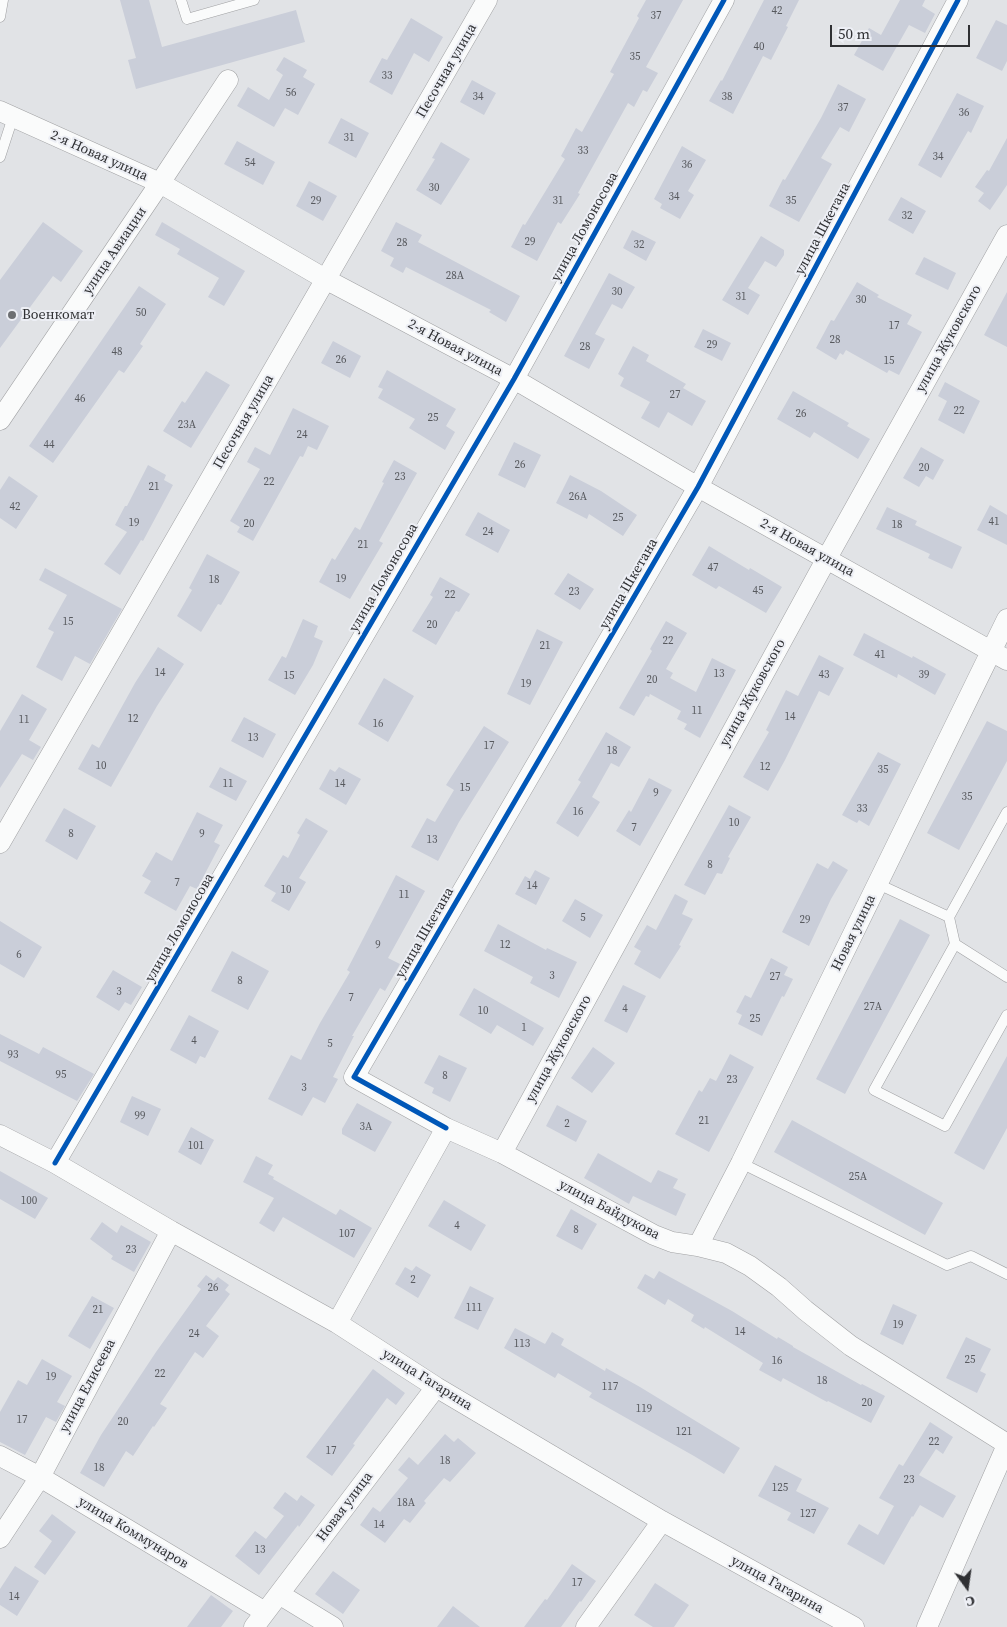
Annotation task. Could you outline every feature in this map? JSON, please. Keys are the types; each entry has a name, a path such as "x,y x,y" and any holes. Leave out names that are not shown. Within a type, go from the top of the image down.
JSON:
{"street":[{"name":"Песочная улица","path":"0,843 487,0"},
{"name":"улица Ломоносова","path":"55,1163 514,379 724,0"},
{"name":"улица Шкетана","path":"446,1128 354,1077 698,487 958,0"},
{"name":"улица Авиации","path":"0,420 228,80"},
{"name":"2-я Новая улица","path":"7,114 160,183 326,280 514,379 698,487 999,656"},
{"name":"улица Жуковского","path":"502,1153 827,558 1007,235"},
{"name":"Новая улица","path":"698,1246 741,1164 878,884 999,656 1007,619"},
{"name":"улица Байдукова","path":"446,1128 502,1153 654,1235 672,1242 726,1253 750,1266 779,1287 851,1346 1007,1444"},
{"path":"337,1323 446,1128"},
{"name":"улица Гагарина","path":"0,1135 55,1163 171,1231 337,1323 436,1387 662,1521 854,1627"},
{"name":"улица Елисеева","path":"0,1538 40,1477 171,1231"},
{"name":"Новая улица","path":"260,1620 436,1387"},
{"path":"927,1627 1007,1444"},
{"name":"улица Коммунаров","path":"0,1456 40,1477 260,1620"},
{"path":"586,1627 662,1521"},
{"path":"279,1594 333,1627"}],"lane":[{"path":"0,18 4,0"},
{"path":"181,0 186,19 254,0"},
{"path":"0,157 7,114"},
{"path":"1007,812 949,917 955,944 874,1090 946,1126 1007,1015"},
{"path":"878,884 949,917"},
{"path":"955,944 1007,977"},
{"path":"741,1164 946,1265 972,1256 1007,1274"}],"building":[{"path":"120,0 149,0 162,47 296,10 305,42 136,89 128,60 136,58"},
{"path":"646,0 683,0 646,67 658,73 647,92 643,90 634,107 628,103 578,193 580,194 561,224 558,222 537,261 511,247 523,224 525,225 565,159 561,156 576,128 582,132 614,74 610,72 639,18 637,16"},
{"path":"764,0 799,0 771,60 763,56 733,114 709,101 722,81"},
{"path":"900,0 925,0 922,6 935,14 925,33 909,25 883,71 854,55 869,28 881,35"},
{"path":"411,18 443,37 429,62 414,53 392,95 369,82 382,58 387,60"},
{"path":"996,20 1007,25 1007,61 1002,71 976,58"},
{"path":"284,57 307,70 303,77 315,84 298,115 285,108 274,127 237,106 248,87 269,100 283,75 276,70"},
{"path":"472,80 496,93 484,115 460,102"},
{"path":"838,84 866,99 849,132 840,127 821,158 832,164 799,222 769,206 783,179 785,180 821,118"},
{"path":"957,93 984,106 971,133 968,131 941,178 918,165"},
{"path":"341,118 369,133 356,158 328,143"},
{"path":"1007,138 1007,185 990,210 978,201 984,193 975,187 987,170 989,171"},
{"path":"237,141 275,162 263,185 224,164"},
{"path":"441,142 470,159 441,205 416,190 435,159 432,158"},
{"path":"682,146 706,160 688,191 694,195 680,219 660,208 662,204 654,199"},
{"path":"309,181 337,196 323,221 296,206"},
{"path":"901,197 926,211 913,234 888,220"},
{"name":"Военкомат","path":"43,222 83,251 61,282 53,276 0,348 0,280"},
{"path":"162,222 245,271 224,306 208,297 219,278 177,254 180,249 155,235"},
{"path":"396,222 422,235 418,242 520,296 506,322 489,312 491,310 406,267 403,273 390,266 394,258 381,251"},
{"path":"632,230 656,242 646,261 623,248"},
{"path":"761,236 784,250 784,255 776,267 765,261 748,288 760,295 748,315 722,300"},
{"path":"924,257 956,273 948,290 915,274"},
{"path":"609,273 635,287 622,309 612,304 595,334 605,339 589,369 564,356"},
{"path":"857,282 879,295 877,297 912,315 907,324 922,332 899,375 889,370 887,373 846,350 843,355 840,353 836,360 816,348 831,320 834,321"},
{"path":"139,286 166,304 140,344 143,346 124,373 119,370 53,463 29,446"},
{"path":"1007,292 1007,347 984,335"},
{"path":"703,329 731,343 722,361 694,347"},
{"path":"333,341 361,356 350,378 321,363"},
{"path":"633,346 649,355 646,361 686,384 683,388 706,401 692,426 668,412 659,428 641,418 650,402 620,386 624,378 618,374"},
{"path":"387,370 456,409 446,426 455,432 445,450 409,428 415,419 378,398 383,389 378,387"},
{"path":"206,371 230,385 191,448 163,431 182,401 185,403"},
{"path":"945,382 980,401 964,434 938,420 947,401 938,396"},
{"path":"793,391 849,423 847,426 870,439 858,459 814,432 810,438 777,419"},
{"path":"293,408 329,426 317,450 308,446 303,457 300,456 253,541 237,532 240,527 230,521 260,469 247,462 255,447 270,455"},
{"path":"514,442 541,455 525,488 498,475"},
{"path":"921,447 944,460 933,480 926,476 919,487 903,478"},
{"path":"394,460 417,473 379,541 383,543 350,599 319,582 332,558 335,560 355,527 360,530"},
{"path":"148,465 166,475 164,480 173,485 143,541 141,540 120,575 104,564 127,532 115,525"},
{"path":"570,475 601,491 637,515 623,536 589,514 587,519 556,503"},
{"path":"9,476 38,496 16,529 0,518 0,490"},
{"path":"990,505 1007,515 1007,545 977,530"},
{"path":"887,507 917,521 915,525 962,547 952,569 928,558 930,554 876,529"},
{"path":"478,512 510,530 498,553 465,535"},
{"path":"709,546 782,587 766,613 719,586 716,589 692,575"},
{"path":"207,554 240,572 221,605 218,604 201,632 177,616 192,590 189,588"},
{"path":"45,568 122,609 90,664 75,656 62,681 36,667 54,632 48,629 67,595 39,580"},
{"path":"568,573 594,589 580,610 554,594"},
{"path":"440,577 470,594 459,612 456,611 436,645 412,631 433,597 430,595"},
{"path":"303,619 318,626 314,637 323,641 313,665 295,695 268,680 282,656 286,658"},
{"path":"666,621 687,633 666,669 673,673 670,678 696,692 712,658 736,670 700,738 684,729 687,724 677,719 681,711 650,694 649,697 646,696 634,716 619,708 652,651 650,649"},
{"path":"537,629 563,642 530,705 507,694"},
{"path":"864,633 946,674 935,695 898,674 897,678 853,655"},
{"path":"158,647 184,664 157,706 111,787 78,769 92,744 99,748 135,683"},
{"path":"819,655 844,668 829,696 819,691 768,791 743,777 769,732 766,730 786,690 798,696"},
{"path":"384,678 414,696 388,742 358,724"},
{"path":"22,694 47,709 29,740 41,747 33,760 22,754 0,788 0,731"},
{"path":"244,717 276,734 263,758 231,741"},
{"path":"987,721 1007,731 1007,761 959,850 927,833"},
{"path":"484,726 509,742 459,822 438,861 411,847 427,818 435,822 454,790 446,785"},
{"path":"606,732 631,747 619,767 611,763 592,797 600,802 578,837 556,823 581,782 578,780"},
{"path":"878,752 901,764 869,826 859,820 857,823 842,815"},
{"path":"220,767 247,781 236,801 209,787"},
{"path":"339,767 361,779 346,805 319,789 330,769 335,772"},
{"path":"649,778 672,790 640,846 616,831 629,810 631,812"},
{"path":"729,805 751,817 728,857 730,858 722,874 717,873 705,895 684,885"},
{"path":"64,808 96,826 77,860 45,841"},
{"path":"197,812 223,825 214,842 220,845 197,889 190,886 176,911 144,893 151,881 142,876 156,852 172,861"},
{"path":"306,818 328,831 299,878 306,882 289,911 271,901 276,893 264,886 283,855 288,858 300,835 297,833"},
{"path":"833,861 848,870 831,899 809,946 782,932 817,863 828,869"},
{"path":"535,870 550,878 536,905 515,894 525,876 530,879"},
{"path":"396,875 425,891 388,958 400,964 385,991 380,988 352,1036 354,1036 333,1077 338,1079 325,1103 313,1097 302,1116 268,1099 291,1055 301,1060 350,972 347,970"},
{"path":"675,894 688,901 682,914 693,919 679,945 681,946 660,979 634,964 641,951 634,947 647,925 656,930"},
{"path":"575,899 603,915 590,938 562,921"},
{"path":"900,919 930,935 845,1094 816,1079"},
{"path":"0,921 42,947 24,978 0,964"},
{"path":"498,924 546,950 547,948 577,962 559,998 530,983 533,977 484,951"},
{"path":"232,951 269,971 248,1010 211,991"},
{"path":"771,958 788,967 784,975 793,979 784,997 782,996 762,1036 738,1024 742,1015 736,1012 745,995 751,998"},
{"path":"113,970 142,987 131,1005 125,1002 119,1011 96,997"},
{"path":"623,985 646,996 627,1033 604,1021"},
{"path":"474,988 544,1028 533,1046 497,1025 491,1034 459,1015"},
{"path":"189,1015 219,1031 205,1058 200,1056 196,1064 170,1050"},
{"path":"0,1034 39,1054 43,1047 94,1074 77,1101 0,1061"},
{"path":"593,1047 615,1063 592,1093 571,1078"},
{"path":"730,1054 754,1067 709,1152 675,1134 699,1090 702,1092 710,1078 716,1081"},
{"path":"439,1055 467,1068 450,1102 432,1093 434,1088 424,1083"},
{"path":"1007,1056 1007,1128 984,1170 954,1153"},
{"path":"132,1096 161,1109 148,1136 120,1122"},
{"path":"357,1103 392,1122 375,1152 342,1134 342,1129"},
{"path":"557,1105 587,1121 576,1142 546,1126"},
{"path":"792,1120 943,1203 925,1235 774,1152"},
{"path":"191,1127 214,1140 201,1165 178,1152"},
{"path":"598,1153 651,1183 658,1170 678,1179 673,1188 686,1194 676,1216 633,1196 629,1204 584,1178"},
{"path":"256,1156 273,1165 268,1174 274,1177 273,1179 336,1215 340,1209 372,1228 354,1258 283,1217 274,1232 259,1223 274,1198 243,1182"},
{"path":"0,1171 48,1198 35,1219 0,1199"},
{"path":"444,1200 486,1225 471,1251 428,1226"},
{"path":"571,1209 597,1224 582,1250 556,1236"},
{"path":"102,1222 117,1233 121,1225 151,1242 134,1272 111,1259 113,1256 90,1239"},
{"path":"416,1266 431,1275 418,1298 395,1284 405,1267 412,1271"},
{"path":"659,1271 732,1311 777,1339 778,1337 861,1385 885,1396 871,1423 783,1378 781,1382 759,1370 763,1363 705,1327 704,1329 691,1321 694,1315 668,1299 665,1305 637,1288 645,1274 654,1279"},
{"path":"206,1275 214,1281 218,1277 229,1285 225,1290 230,1294 206,1326 219,1336 203,1358 195,1352 160,1404 167,1408 133,1456 126,1451 104,1487 80,1473 101,1435 156,1352 201,1289 197,1286"},
{"path":"470,1286 494,1298 478,1330 454,1318"},
{"path":"92,1296 114,1308 90,1349 68,1336"},
{"path":"893,1304 917,1315 903,1345 880,1334"},
{"path":"515,1328 545,1344 552,1332 564,1339 561,1345 605,1371 606,1368 640,1387 740,1448 724,1474 589,1397 592,1393 558,1373 555,1378 504,1348"},
{"path":"966,1337 991,1349 980,1371 986,1374 977,1393 946,1378"},
{"path":"42,1359 72,1376 57,1402 65,1406 56,1422 46,1417 25,1455 0,1442 0,1412 18,1380 27,1385"},
{"path":"373,1369 405,1393 396,1405 387,1398 332,1476 306,1457"},
{"path":"930,1422 953,1437 943,1454 936,1449 919,1475 956,1496 943,1518 920,1505 884,1565 847,1544 859,1524 878,1535 894,1506 879,1498 899,1464 903,1466"},
{"path":"445,1434 454,1442 458,1438 476,1453 450,1482 444,1478 424,1501 426,1503 410,1523 404,1519 385,1543 360,1525 373,1507 380,1512 408,1478 398,1470 409,1457 418,1465"},
{"path":"775,1465 802,1479 796,1491 829,1508 814,1534 787,1520 791,1513 758,1496"},
{"path":"285,1492 297,1501 301,1495 315,1505 259,1575 235,1556 255,1531 266,1539 284,1516 273,1508"},
{"path":"52,1514 76,1532 45,1575 34,1567 52,1541 39,1531"},
{"path":"572,1564 596,1581 581,1602 561,1627 524,1627 545,1599 547,1600"},
{"path":"15,1566 39,1581 17,1616 0,1605 0,1589"},
{"path":"333,1571 360,1590 343,1614 315,1594"},
{"path":"655,1583 689,1605 674,1627 653,1627 634,1615"},
{"path":"211,1595 233,1611 221,1627 187,1627"},
{"path":"453,1606 480,1627 437,1627"}],"cycle path":[{"path":"55,1163 514,379 724,0"},
{"path":"446,1128 354,1077 698,487 958,0"}],"place":[{"name":"Военкомат","path":"12,315"}]}
